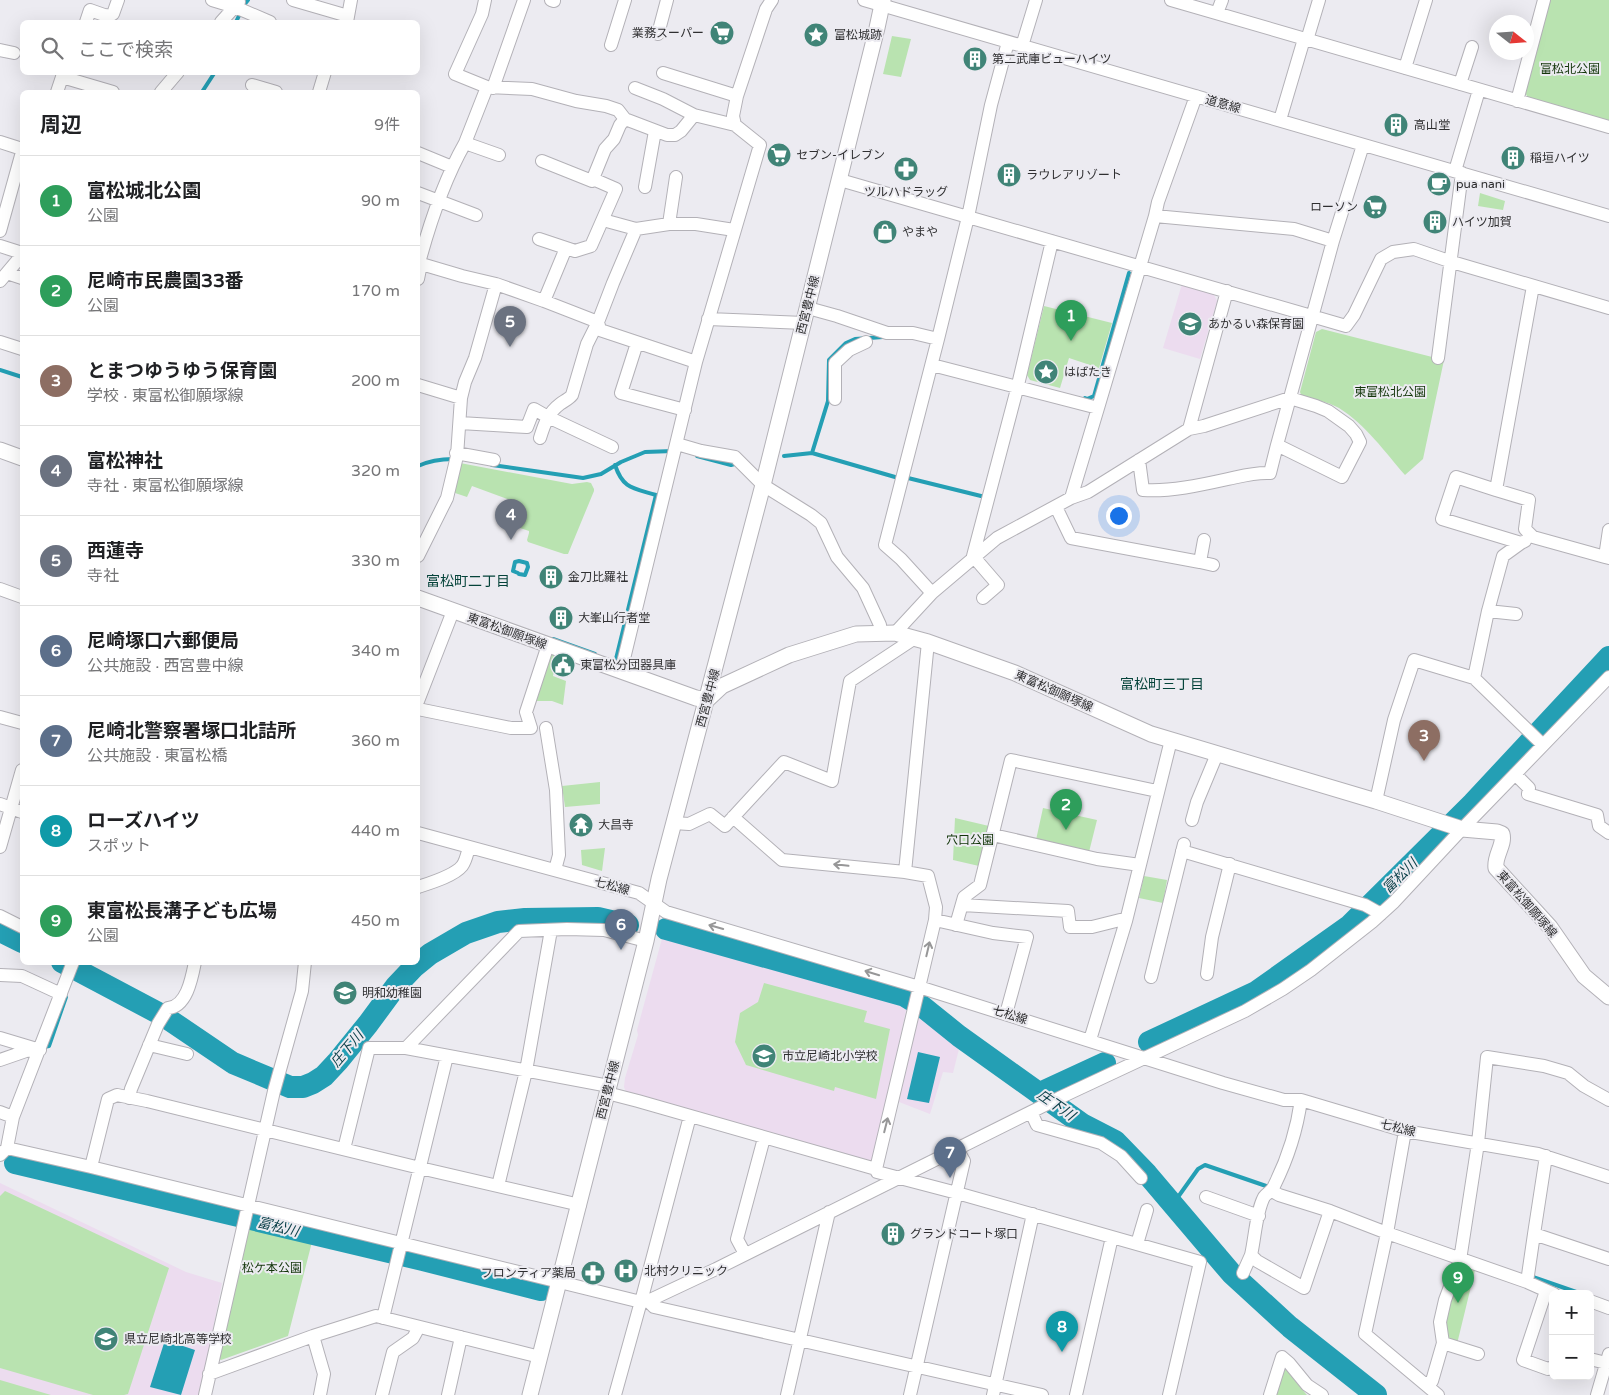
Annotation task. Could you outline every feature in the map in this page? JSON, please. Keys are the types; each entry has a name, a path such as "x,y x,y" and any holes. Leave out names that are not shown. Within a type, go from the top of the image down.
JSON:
{"main road":[{"name":"西宮豊中線","path":"530,1395 580,1205 674,823 806,316 883,2"},
{"path":"0,450 20,457"},
{"name":"東富松御願塚線","path":"420,599 696,698 707,700 722,686 789,655 856,634 888,633 921,640 1015,674 1151,734 1376,801 1462,829 1497,832 1502,834 1503,838 1495,861 1496,868 1550,927 1584,976 1608,995"}],"street":[{"path":"87,20 90,10 108,16 113,14 118,0"},
{"path":"212,0 238,3 267,20"},
{"path":"292,0 347,19 351,0"},
{"path":"485,0 482,14 455,74 490,87 532,89 576,101 606,106 618,110 625,119 667,135 675,135 681,131 694,115"},
{"path":"420,260 432,218 452,167 490,87 524,0"},
{"path":"611,45 625,0"},
{"path":"658,34 667,0"},
{"path":"734,125 733,116 737,96 766,9 772,0"},
{"name":"道意線","path":"864,0 883,2 1008,42 1609,216"},
{"path":"1022,46 1036,0"},
{"path":"1171,0 1609,127"},
{"path":"1217,14 1222,0"},
{"path":"1280,120 1319,0"},
{"path":"1405,68 1426,0"},
{"path":"1517,101 1544,0"},
{"path":"223,20 238,3"},
{"path":"932,593 901,559 885,545 932,366 1008,42"},
{"path":"1460,84 1472,47"},
{"path":"0,50 14,53"},
{"path":"663,73 737,96"},
{"path":"163,90 175,75"},
{"path":"320,90 324,75"},
{"path":"59,90 62,77 70,76 108,90"},
{"path":"252,85 269,90"},
{"path":"621,671 696,362 760,145 734,125 694,115 663,99 635,88"},
{"path":"1438,358 1452,262 1459,172 1479,90"},
{"path":"1071,498 1158,202 1196,96"},
{"path":"542,161 592,182 605,148 614,139 625,119"},
{"path":"645,187 655,131"},
{"path":"0,142 20,147"},
{"path":"465,143 499,155"},
{"path":"1139,460 1143,490 1156,491 1260,472 1270,472 1333,241 1363,144"},
{"path":"420,154 452,167"},
{"path":"0,231 6,186 20,156"},
{"path":"669,224 676,177"},
{"path":"540,239 576,251 591,246 616,189 593,179"},
{"path":"840,180 1346,326 1354,315 1381,259 1393,252 1414,249 1609,308"},
{"path":"420,194 476,215"},
{"path":"1155,216 1294,229 1333,241"},
{"path":"603,220 636,229 669,224 696,224 734,230"},
{"path":"540,438 548,417 572,395 587,344 636,229"},
{"path":"973,556 1017,388 1052,241"},
{"path":"0,246 20,253"},
{"path":"544,301 566,248"},
{"path":"3,277 20,256"},
{"path":"420,263 496,284 598,322"},
{"path":"3,277 20,278"},
{"path":"420,552 447,498 456,457 461,398 465,382 475,358 496,284"},
{"path":"1496,490 1533,286"},
{"path":"1189,429 1227,291"},
{"path":"708,319 837,316 887,333 914,333 938,339"},
{"path":"598,322 600,330 696,362"},
{"path":"0,342 20,348"},
{"path":"835,399 835,363 849,350 866,342"},
{"path":"637,343 621,393 685,410"},
{"path":"932,366 1098,408"},
{"path":"420,386 461,398"},
{"path":"676,449 735,457 763,485 821,523 837,557 863,588 880,625 888,633 973,556 997,538 1071,498 1088,492 1189,429 1204,426 1290,398 1316,406 1333,414 1349,426 1360,442 1342,476 1277,445"},
{"path":"460,423 527,427 534,409 612,447"},
{"path":"456,457 494,460"},
{"path":"1521,543 1442,519 1456,477 1529,500 1526,529 1533,537 1607,557 1609,530"},
{"path":"1056,507 1071,538 1126,544 1214,565"},
{"path":"1474,678 1488,611 1503,556 1533,537"},
{"path":"1200,562 1204,540"},
{"path":"973,556 998,585 983,598"},
{"path":"0,589 20,596"},
{"path":"420,696 453,611"},
{"path":"1488,611 1516,614"},
{"path":"674,823 689,824 710,814 725,826 784,762 832,781 850,681 921,640"},
{"path":"905,872 921,640"},
{"path":"420,709 511,728 531,728 526,712 548,645"},
{"path":"1376,801 1394,720 1414,660 1474,678 1543,745"},
{"path":"644,1301 741,1247 829,1212 1034,1110 1245,1011 1283,989 1311,970 1373,910 1394,902 1609,677"},
{"path":"0,717 20,722"},
{"path":"546,728 556,790 559,855 555,870"},
{"path":"1090,1040 1126,921 1157,790 1171,740"},
{"path":"1192,820 1197,802 1217,754"},
{"path":"956,925 964,897 980,885 1011,760 1157,790"},
{"path":"1515,774 1529,788 1528,794 1597,815 1599,826 1609,833"},
{"path":"0,847 20,777"},
{"path":"733,817 782,860 928,876 936,907 935,920 913,1012 880,1172"},
{"name":"七松線","path":"420,834 639,893 666,912 918,992 1006,1014 1222,1083 1284,1100 1301,1100 1405,1131 1546,1156 1609,1178"},
{"path":"993,835 1097,859 1140,865"},
{"path":"420,886 440,879 460,868 466,859 469,847"},
{"path":"1151,977 1183,848 1373,910"},
{"path":"1207,974 1212,937 1230,864"},
{"path":"962,905 1068,911 1070,927 1092,927 1120,920 1126,921"},
{"path":"0,916 20,927"},
{"path":"935,920 994,933 1027,937 1006,1014"},
{"path":"498,1186 526,1071 552,930"},
{"path":"406,1048 519,931 604,930 646,941"},
{"path":"129,1098 131,1089 160,1021 168,1008 172,1008 182,1000 188,991 194,965"},
{"path":"205,1395 274,1091 302,991 305,965"},
{"path":"71,967 13,1117 3,1151 92,1167 246,1213 399,1250 560,1281 644,1301 654,1307 916,1366 995,1390 1042,1395"},
{"path":"0,975 22,976 61,994"},
{"path":"0,1038 40,1050"},
{"path":"149,1045 187,1054"},
{"path":"344,1149 369,1048 406,1048 526,1071 608,1090 880,1172 1200,1262 1169,1395"},
{"path":"0,1060 26,1051 40,1050"},
{"path":"383,1318 447,1056"},
{"path":"1426,1384 1432,1381 1443,1343 1440,1322 1445,1300 1460,1260 1478,1143 1487,1057 1544,1066 1568,1073 1584,1086 1609,1100"},
{"path":"92,1167 108,1099 117,1095 580,1205"},
{"path":"1243,1273 1252,1255 1259,1216 1265,1196 1273,1188 1288,1154 1301,1100"},
{"path":"1034,1110 1037,1126 1101,1143 1121,1156 1141,1178"},
{"path":"0,1112 13,1117"},
{"path":"615,1395 644,1301 690,1116"},
{"path":"1405,1131 1387,1233 1365,1334 1438,1395"},
{"path":"741,1247 764,1138"},
{"path":"910,1395 964,1161 958,1149"},
{"path":"1527,1282 1546,1156"},
{"path":"1273,1188 1280,1195 1330,1211 1549,1292"},
{"path":"1206,1197 1259,1216"},
{"path":"1137,1244 1147,1210"},
{"path":"1252,1255 1304,1288 1330,1211"},
{"path":"787,1395 829,1212"},
{"path":"995,1390 1033,1214"},
{"path":"1534,1234 1609,1259"},
{"path":"1076,1395 1112,1237"},
{"path":"1549,1295 1523,1360 1549,1369"},
{"path":"1594,1302 1609,1308"},
{"path":"209,1374 313,1336 376,1316 540,1357"},
{"path":"382,1395 393,1352 413,1338 419,1327"},
{"path":"313,1336 324,1374 320,1395"},
{"path":"448,1395 462,1337"},
{"path":"1443,1343 1478,1354"},
{"path":"1270,1395 1282,1357 1307,1385 1322,1395"},
{"path":"1594,1359 1607,1359 1602,1390"}],"shaded area":[{"name":"あかるい森保育園","path":"1182,284 1213,293 1217,301 1200,359 1163,348"},
{"name":"市立尼崎北小学校","path":"663,935 683,938 903,1007 906,1010 875,1158 869,1162 626,1092 624,1087 625,1078 638,1035 637,1030"},
{"name":"市立尼崎北小学校","path":"918,1017 960,1045 953,1073 943,1072 930,1114 899,1102"},
{"name":"県立尼崎北高等学校","path":"0,1183 186,1272 222,1283 200,1395 0,1395"}],"green space":[{"name":"富松北公園","path":"1548,0 1609,0 1609,121 1529,99 1524,91 1532,60 1534,60 1534,53"},
{"path":"892,36 911,39 901,77 883,74"},
{"path":"1480,193 1505,201 1503,210 1478,206"},
{"path":"1044,306 1112,323 1099,368 1069,358 1060,388 1030,380 1027,375"},
{"name":"東富松北公園","path":"1322,329 1444,360 1423,459 1405,475 1374,439 1339,408 1302,397 1300,392 1316,332"},
{"path":"460,463 572,484 591,483 594,491 568,554 528,542 529,531 508,524 513,501 472,486 467,497 452,492"},
{"path":"551,653 557,655 553,676 566,681 563,705 552,701 535,701"},
{"path":"600,782 600,804 565,807 562,786"},
{"path":"1043,808 1097,820 1089,852 1036,840"},
{"name":"穴口公園","path":"955,818 989,826 979,866 953,860"},
{"path":"605,848 602,871 582,865 581,850"},
{"path":"1144,876 1167,880 1163,903 1139,898"},
{"path":"764,983 867,1011 864,1022 890,1029 876,1099 835,1087 834,1091 746,1065 735,1042 740,1013 758,1002"},
{"name":"県立尼崎北高等学校","path":"5,1191 169,1268 128,1394 93,1395 0,1368 0,1196"},
{"name":"松ケ本公園","path":"252,1224 313,1238 288,1336 221,1360 218,1358 248,1227"},
{"path":"1468,1268 1475,1270 1457,1344 1446,1338 1446,1319 1456,1287 1464,1270"},
{"path":"1284,1367 1306,1394 1307,1395 1276,1395"},
{"path":"0,1380 51,1395 0,1395"}],"water":[{"path":"918,1052 940,1057 929,1103 907,1099"},
{"path":"165,1340 195,1350 181,1395 150,1387"}],"waterway":[{"path":"237,20 248,0"},
{"path":"203,90 213,75"},
{"path":"1085,398 1094,396 1129,273"},
{"path":"784,456 812,453 828,401 829,360 846,343 855,339 883,337"},
{"path":"0,370 20,376"},
{"path":"492,465 583,478 601,474 621,462 645,452 673,451"},
{"path":"812,453 895,477"},
{"path":"697,456 731,465 738,463"},
{"path":"420,465 444,459 453,459"},
{"path":"615,465 625,483 635,489 656,495 616,659"},
{"path":"908,478 985,497"},
{"path":"518,573 513,571 515,562 527,563 528,567 525,575 519,574"},
{"path":"553,639 595,654"},
{"name":"富松川","path":"1149,1042 1256,992 1349,926 1473,803 1609,657"},
{"name":"庄下川","path":"420,962 430,954 466,933 498,922 525,919 598,918 628,925"},
{"name":"庄下川","path":"666,929 905,996 923,1007 959,1036 1082,1124 1115,1141 1147,1174 1232,1274 1290,1327 1376,1395"},
{"name":"庄下川","path":"0,931 20,941"},
{"name":"庄下川","path":"68,965 162,1015 233,1063 290,1087 303,1087 324,1076 368,1024 396,986 416,965"},
{"path":"44,1047 49,1046 66,997"},
{"name":"富松川","path":"1040,1093 1105,1063"},
{"name":"富松川","path":"15,1163 541,1290"},
{"path":"1173,1204 1198,1169 1205,1165 1269,1187"},
{"path":"1530,1276 1570,1290"}],"place":[{"name":"業務スーパー","path":"722,33"},
{"name":"富松城跡","path":"816,35"},
{"name":"第二武庫ビューハイツ","path":"975,59"},
{"name":"高山堂","path":"1396,125"},
{"name":"セブン-イレブン","path":"779,155"},
{"name":"稲垣ハイツ","path":"1513,158"},
{"name":"ツルハドラッグ","path":"906,169"},
{"name":"ラウレアリゾート","path":"1009,175"},
{"name":"pua nani","path":"1439,184"},
{"name":"ローソン","path":"1375,207"},
{"name":"ハイツ加賀","path":"1435,222"},
{"name":"やまや","path":"885,232"},
{"name":"あかるい森保育園","path":"1190,324"},
{"name":"富松城北公園","path":"1071,341"},
{"name":"西蓮寺","path":"510,347"},
{"name":"はばたき","path":"1046,372"},
{"name":"富松神社","path":"511,540"},
{"name":"金刀比羅社","path":"551,577"},
{"name":"大峯山行者堂","path":"561,618"},
{"name":"東富松分団器具庫","path":"563,665"},
{"name":"とまつゆうゆう保育園","path":"1424,761"},
{"name":"大昌寺","path":"581,825"},
{"name":"尼崎市民農園33番","path":"1066,830"},
{"name":"尼崎塚口六郵便局","path":"621,950"},
{"name":"明和幼稚園","path":"345,993"},
{"name":"市立尼崎北小学校","path":"764,1056"},
{"name":"尼崎北警察署塚口北詰所","path":"950,1178"},
{"name":"グランドコート塚口","path":"893,1234"},
{"name":"北村クリニック","path":"626,1271"},
{"name":"フロンティア薬局","path":"593,1273"},
{"name":"東富松長溝子ども広場","path":"1458,1303"},
{"name":"県立尼崎北高等学校","path":"106,1339"},
{"name":"ローズハイツ","path":"1062,1352"}],"district":[{"name":"富松町二丁目","path":"468,581"},
{"name":"富松町三丁目","path":"1162,684"}]}
